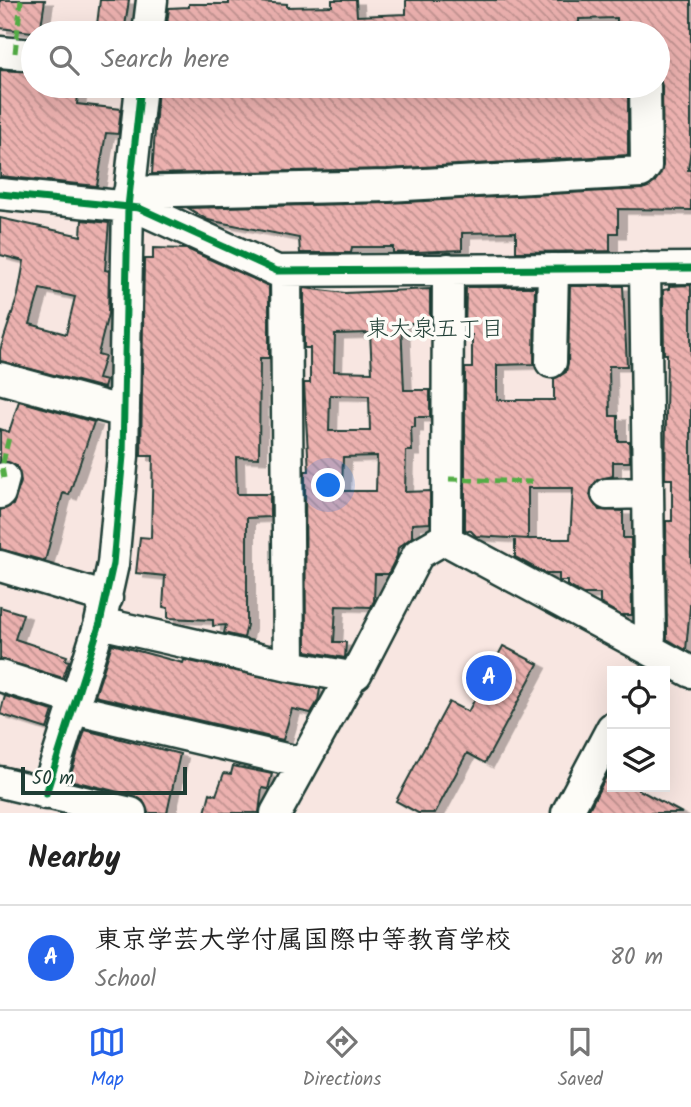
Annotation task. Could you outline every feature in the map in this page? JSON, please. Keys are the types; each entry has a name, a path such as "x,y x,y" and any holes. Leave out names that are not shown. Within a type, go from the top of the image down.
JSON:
{"street":[{"path":"149,21 152,0"},
{"path":"0,52 21,54"},
{"path":"40,800 74,705 103,611 113,564 124,456 128,200 140,98"},
{"path":"0,194 128,200 641,172 646,166 645,98"},
{"path":"128,200 139,208 277,271 691,268"},
{"path":"645,268 650,637 647,657"},
{"path":"551,362 553,269"},
{"path":"276,813 351,677 356,674 418,554 444,539 449,520 449,270"},
{"path":"286,271 289,666"},
{"path":"0,378 124,412"},
{"path":"607,494 648,494"},
{"path":"444,539 647,657 691,672"},
{"path":"0,566 103,611 289,666 351,677"},
{"path":"0,676 74,705 303,763"},
{"path":"567,813 611,729"},
{"path":"0,782 40,800 131,813"}],"building":[{"path":"0,0 45,0 42,21 21,21 21,31 0,28"},
{"path":"100,0 129,0 126,21 97,21"},
{"path":"229,0 287,4 287,7 332,6 332,0 356,0 357,16 406,14 406,0 691,0 691,149 688,170 691,170 691,210 618,209 618,233 610,233 610,251 516,252 516,232 462,233 462,250 393,253 393,247 352,247 351,253 300,253 299,238 208,220 188,208 389,203 642,189 654,183 663,166 662,98 670,98 670,21 617,21 617,18 579,21 167,21 169,8 189,7 189,4 229,4"},
{"path":"0,70 21,71 21,98 78,98 77,104 121,109 118,134 106,133 97,186 0,176"},
{"path":"157,98 628,98 628,155 387,169 152,174"},
{"path":"0,218 81,236 82,220 109,223 105,270 109,271 108,314 98,354 105,356 98,379 106,381 104,388 0,361 0,350 18,295 24,261 0,255","holes":["40,289 75,297 66,334 30,324"]},
{"path":"153,248 187,249 269,286 269,358 260,358 259,458 236,457 237,494 270,494 270,517 247,518 247,625 244,638 224,633 226,625 213,626 213,620 168,618 168,608 163,607 165,576 136,573 140,537 151,538 153,456 141,456 144,259 153,259"},
{"path":"691,285 691,596 686,650 667,639 666,521 672,521 672,479 665,479 667,354 664,354 663,290 669,289 669,286"},
{"path":"570,286 623,286 627,366 609,366 610,416 618,416 618,441 629,441 630,462 613,462 613,476 597,480 590,495 599,510 623,511 623,538 631,538 632,615 621,615 600,603 600,594 583,594 567,585 567,581 559,581 559,574 546,574 515,557 515,539 528,539 476,536 465,530 465,368 472,368 472,335 465,335 466,287 535,287 534,364 497,365 497,400 554,400 554,379 566,372 568,363","holes":["528,488 573,488 570,539 528,539"]},
{"path":"304,288 345,293 430,289 430,323 401,323 404,390 430,390 430,417 415,417 415,427 411,427 412,451 406,451 405,492 430,491 430,523 412,524 412,537 398,548 388,574 375,574 374,601 371,607 336,606 334,642 346,642 345,658 306,651 305,471 309,471 304,383 310,383 310,348 304,348","holes":["370,333 372,372 334,371 335,334","330,395 369,396 370,431 329,431","377,456 376,491 342,491 343,457"]},
{"path":"19,401 94,422 69,495 63,493 45,561 0,549 0,510 13,505 21,482 17,466 0,461 0,429 9,432"},
{"path":"0,607 23,614 15,639 67,656 65,660 69,661 63,678 0,659"},
{"path":"112,644 183,663 184,660 320,689 318,701 311,713 292,709 283,740 95,696"},
{"path":"503,646 538,664 485,763 467,753 435,813 418,813 396,801 449,702 468,712"},
{"path":"5,696 53,711 47,729 0,714"},
{"path":"85,730 180,754 167,813 148,813 143,801 135,796 69,780"},
{"path":"233,766 272,774 268,789 262,788 259,813 205,813 210,793 216,795 224,773 231,774"},
{"path":"607,775 607,792 643,792 682,813 587,813"}],"marked path":[{"path":"15,53 21,0"},
{"path":"4,478 2,467 9,437"},
{"path":"449,479 532,482"}],"cycle path":[{"path":"46,794 100,623 113,564 123,456 128,207 140,98"},
{"path":"0,194 139,208 277,271 691,268"}],"place":[{"name":"東京学芸大学付属国際中等教育学校","path":"489,678"}],"district":[{"name":"東大泉五丁目","path":"435,330"}]}
